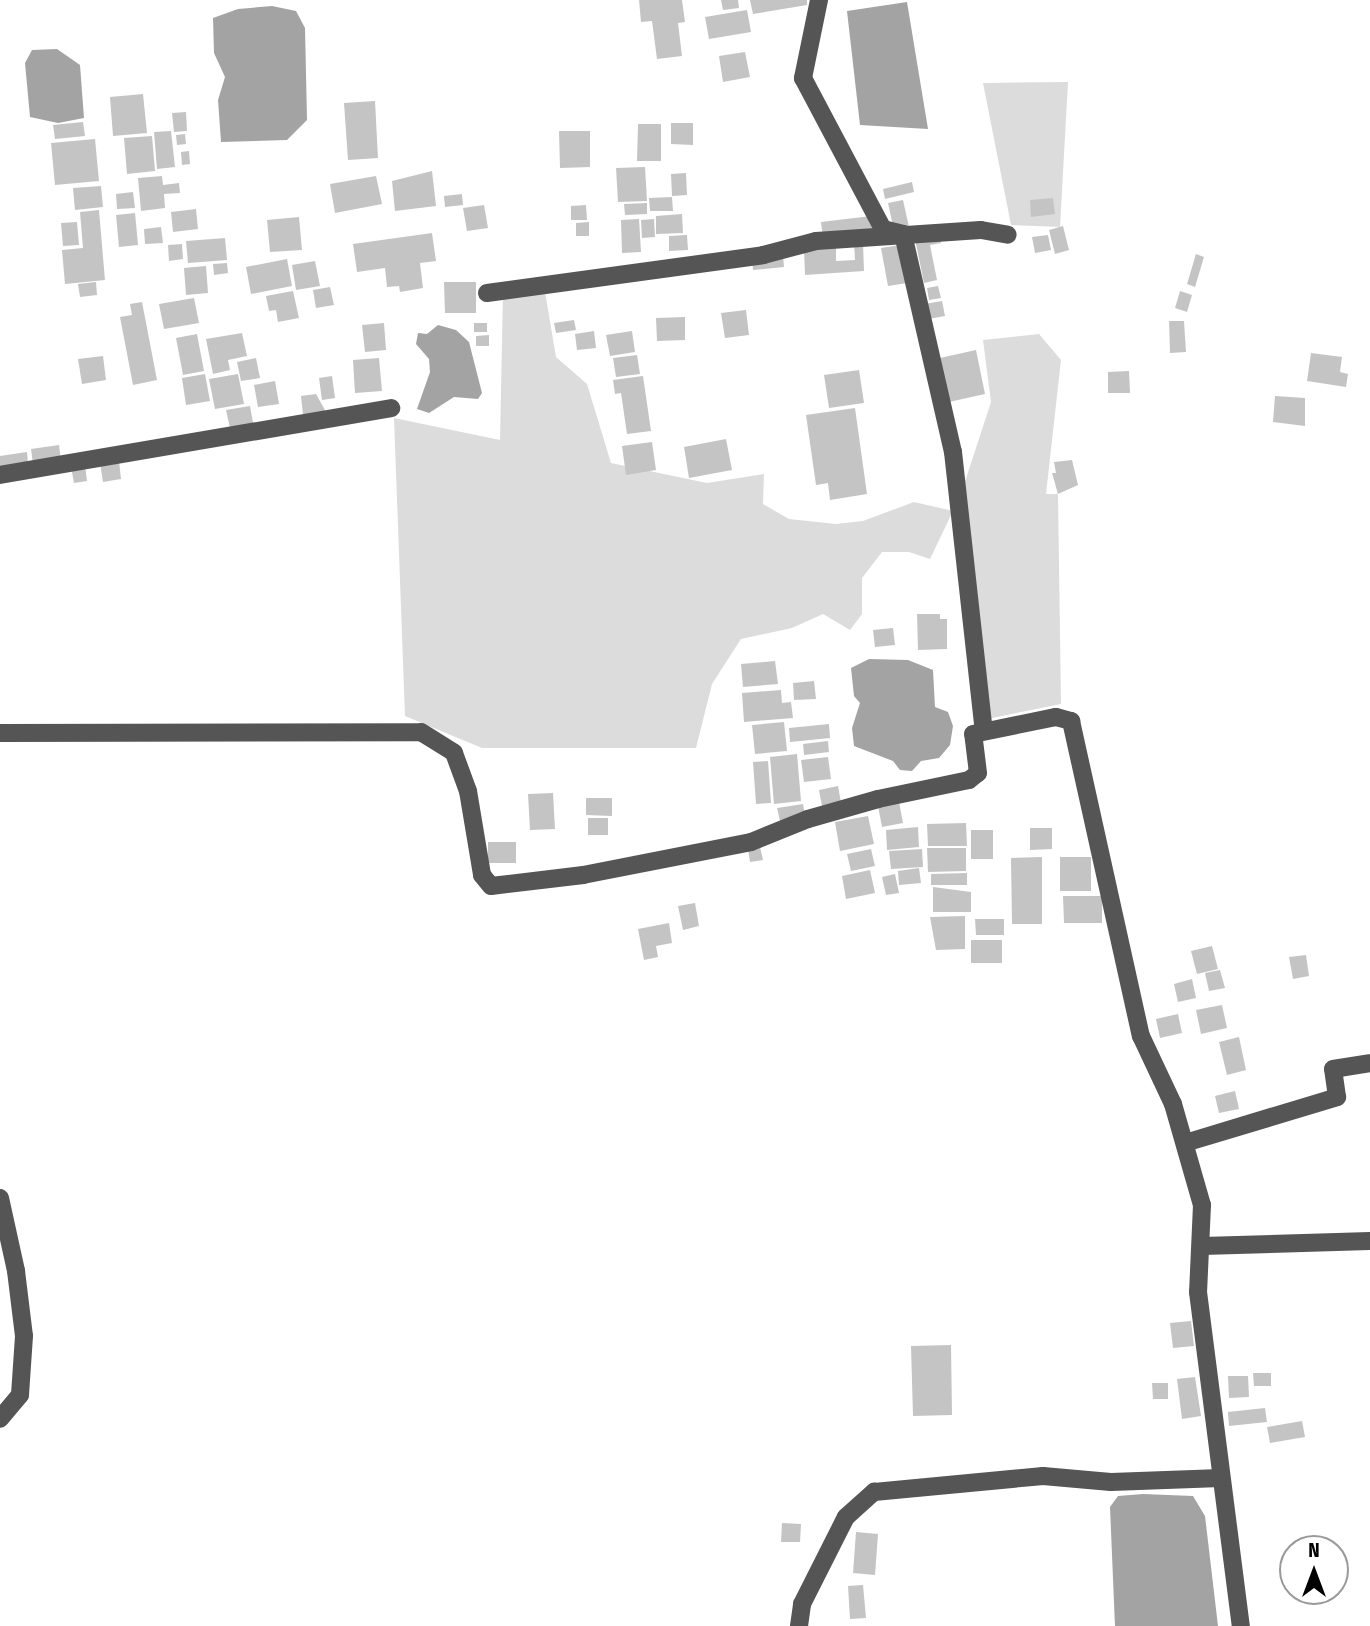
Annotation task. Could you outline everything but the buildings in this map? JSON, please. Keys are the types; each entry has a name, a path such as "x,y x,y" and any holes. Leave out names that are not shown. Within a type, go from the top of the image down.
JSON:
{"street":[{"path":"819,0 803,78 883,229 903,234"},
{"path":"487,293 750,257 816,241 981,230 1008,235"},
{"path":"903,234 953,452 984,731"},
{"path":"0,475 391,408"},
{"path":"0,733 421,732 454,753 468,791 482,875 491,886 583,874 751,842 866,802 969,779 978,773 973,734 1056,716 1071,721 1141,1036 1173,1104 1202,1205 1198,1292 1241,1626"},
{"path":"1185,1143 1338,1097 1333,1069 1370,1063"},
{"path":"0,1198 16,1271 24,1336 20,1395 0,1419"},
{"path":"1202,1246 1370,1241"},
{"path":"799,1626 802,1604 846,1517 874,1492 1043,1476 1111,1482 1221,1478"}],"shaded area":[{"path":"907,2 928,129 860,125 847,11"},
{"path":"272,6 296,11 305,28 307,120 287,140 221,142 218,100 225,77 214,53 213,18 238,9"},
{"path":"57,49 80,65 84,118 58,123 30,117 25,63 32,50"},
{"path":"1068,82 1060,227 1011,225 983,83"},
{"path":"544,286 556,357 587,384 611,463 707,483 764,474 763,504 789,519 836,524 863,521 914,502 953,511 930,559 909,552 882,552 862,578 862,614 850,630 823,614 792,628 741,639 712,684 696,748 482,748 405,716 394,418 500,440 503,291"},
{"path":"438,325 456,330 469,342 482,393 478,399 454,397 429,413 417,409 430,372 429,359 416,344 418,333 427,334"},
{"path":"1039,334 1061,360 1046,494 1058,494 1061,704 982,720 958,503 991,402 983,340"},
{"path":"869,659 908,660 933,670 935,707 948,712 953,726 950,745 939,758 921,761 912,771 900,770 893,761 854,746 852,728 860,703 854,696 851,668"},
{"path":"1118,1496 1193,1496 1205,1516 1218,1626 1115,1626 1110,1507"}]}
